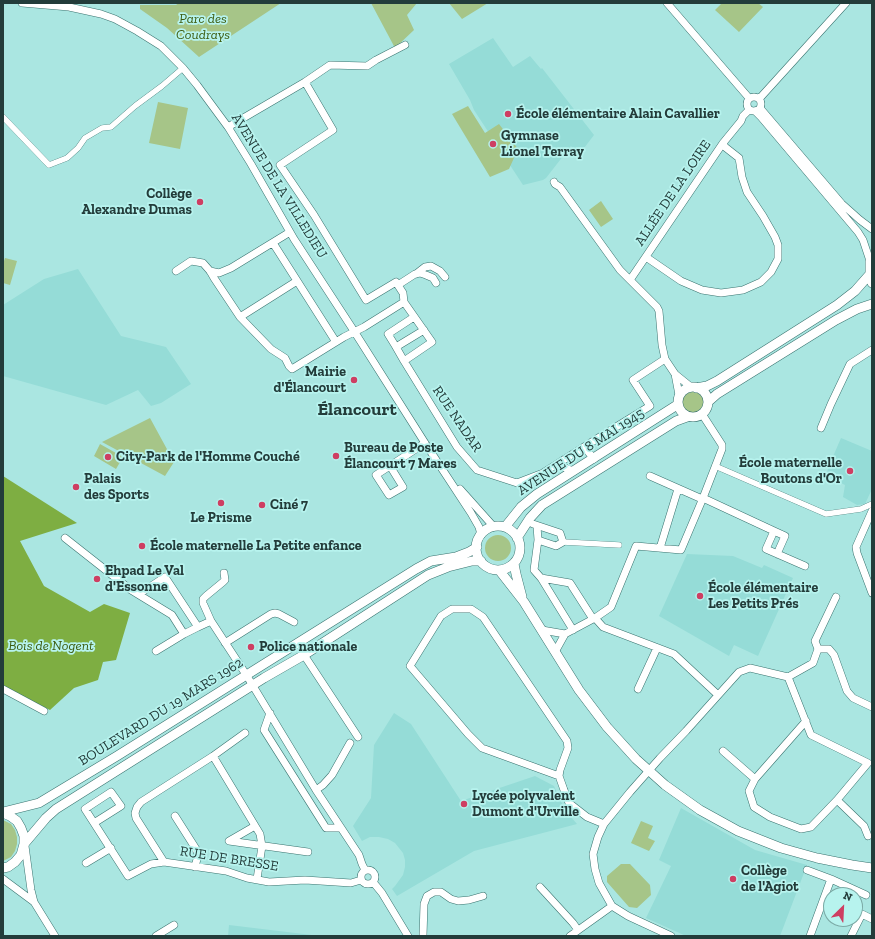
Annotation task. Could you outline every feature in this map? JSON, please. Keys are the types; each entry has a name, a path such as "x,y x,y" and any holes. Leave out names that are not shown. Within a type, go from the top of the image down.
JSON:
{"street":[{"name":"AVENUE DE LA VILLEDIEU","path":"22,3 69,7 101,14 115,19 161,46 183,68 228,128 251,164 290,232 425,443 472,513 481,535"},
{"path":"667,3 749,98"},
{"path":"759,99 846,3"},
{"path":"228,128 305,82 330,65 367,66 405,45"},
{"path":"3,117 50,165 67,158 86,138 102,128 111,127 183,68"},
{"path":"305,82 333,130 280,165 314,215 366,300 396,282 398,285 403,293 404,302 432,342 404,361"},
{"path":"759,99 755,96 749,98 746,105 755,109 842,204 872,230"},
{"path":"755,109 761,103 759,99"},
{"path":"687,417 679,410 677,405 679,395 686,388 707,386 717,381 837,305 871,279 871,260 858,232 755,109"},
{"name":"ALLÉE DE LA LOIRE","path":"630,280 723,142 743,116 755,109"},
{"name":"ALLÉE DE LA LOIRE","path":"646,257 680,281 702,290 721,293 743,290 761,282 771,272 778,259 778,245 763,216 747,192 742,177 739,158 725,147 723,142"},
{"path":"542,630 564,634 611,607 636,546 681,550 722,449 722,445 702,414 706,409 708,402 707,397 701,390 675,374 665,359 662,345 659,311 657,307 620,270 560,187 554,182"},
{"path":"210,271 219,273 231,268 290,232"},
{"path":"273,243 336,342"},
{"path":"176,272 191,261 203,263 210,271 240,317 271,349 285,358 292,369 404,302"},
{"path":"398,285 425,267 431,266 436,268 445,277"},
{"path":"415,274 420,273 426,275 433,278 436,283"},
{"path":"240,317 297,281"},
{"path":"708,402 717,394 836,320 857,309 872,304"},
{"name":"RUE NADAR","path":"414,317 388,334 457,447 478,470 517,483 543,473 650,406 633,380 665,359"},
{"path":"396,347 424,330"},
{"path":"821,428 850,364 872,350"},
{"path":"675,374 679,395"},
{"name":"AVENUE DU 8 MAI 1945","path":"505,527 521,508 536,494 677,405"},
{"name":"AVENUE DU 8 MAI 1945","path":"518,538 528,522 542,505 676,421 687,417 695,418 702,414"},
{"path":"390,466 425,443"},
{"path":"573,471 558,465 585,448 594,458"},
{"path":"715,466 826,514 861,509 872,504"},
{"name":"AVENUE DE LA VILLEDIEU","path":"445,472 494,527"},
{"path":"650,476 785,536 778,554"},
{"path":"660,548 678,489"},
{"path":"872,511 856,547 872,593"},
{"path":"528,522 560,533 563,542"},
{"path":"537,526 538,540 534,570 541,578 573,630"},
{"path":"494,527 505,527 518,538 520,543 519,554 514,564 505,569 500,570 489,568 484,565 478,556 476,547 478,541 484,531 494,527"},
{"path":"774,531 766,549 805,566"},
{"path":"65,538 131,590 172,615 184,634"},
{"path":"538,540 556,546 563,542 619,545"},
{"name":"BOULEVARD DU 19 MARS 1962","path":"3,812 39,803 118,756 432,561 456,557 469,552 476,547"},
{"name":"BOULEVARD DU 19 MARS 1962","path":"3,868 8,867 15,862 21,855 24,844 46,818 56,809 253,685 304,655 428,575 448,567 480,560"},
{"path":"514,564 524,602"},
{"path":"500,570 524,602 579,690 607,727 636,759 665,784 700,810 738,831 782,848 817,858 852,866 872,868"},
{"path":"224,574 225,580 203,599 203,603 211,621 253,685 316,790 359,856 362,864 366,870 370,870 374,873 375,877 373,882"},
{"path":"139,594 165,577 198,627"},
{"path":"541,578 570,583 594,618 603,627 674,654 718,695"},
{"path":"671,936 660,934 612,906 599,883 593,854 604,824 630,792 738,672 750,668 788,677 813,663 818,649 815,642 836,597"},
{"path":"559,776 482,748 468,734 410,666 441,616 452,609 471,609 482,617 566,740 568,748 559,776 569,803 587,817 604,824"},
{"path":"225,643 271,614 279,614 294,622"},
{"path":"156,651 184,634 211,621"},
{"path":"555,652 564,634"},
{"path":"638,689 657,648"},
{"path":"818,649 829,649 834,655 847,691 853,698 872,707"},
{"path":"304,655 358,737"},
{"path":"788,677 812,735 870,763 811,827 801,829 770,817 754,807 749,791 755,779 806,721"},
{"path":"3,689 44,711"},
{"path":"270,713 264,730 326,828 340,828"},
{"path":"94,823 121,806 111,792 85,808 94,823 128,876 151,864 164,862 136,818 135,813 137,807 141,802 213,756 245,733"},
{"path":"316,790 332,775 350,744"},
{"path":"723,751 755,779"},
{"path":"213,756 260,834 262,846 257,879"},
{"path":"837,800 864,826 868,836"},
{"path":"3,812 17,821 21,828 24,836 34,902 55,936"},
{"path":"175,816 196,849 198,855 195,867"},
{"path":"255,826 229,841 308,852"},
{"path":"86,863 110,848"},
{"name":"RUE DE BRESSE","path":"164,862 226,871 247,878 269,882 305,880 351,883 361,880"},
{"path":"366,870 361,874 361,880 367,884 373,882"},
{"path":"807,870 866,895"},
{"path":"3,879 34,902"},
{"path":"810,936 831,880"},
{"path":"373,882 382,893 408,936"},
{"path":"540,887 578,930"},
{"path":"423,936 424,904 427,896 434,892 441,892 451,899 458,901 483,896"},
{"path":"570,936 612,906"},
{"path":"851,936 862,914 872,919"},
{"path":"156,936 174,925"}],"shaded area":[{"name":"École élémentaire Alain Cavallier","path":"493,38 513,67 530,56 541,69 542,68 594,135 578,156 571,146 543,180 523,185 474,110 470,100 449,64"},
{"path":"78,269 121,336 166,347 191,384 161,403 151,406 138,390 106,405 3,376 3,305 44,279"},
{"name":"École maternelle Boutons d'Or","path":"841,438 872,451 872,489 865,504 857,505 843,497 845,485 827,474 828,468"},
{"name":"École élémentaire Les Petits Prés","path":"687,554 733,556 762,568 764,565 793,578 758,656 734,645 729,656 659,616"},
{"name":"Lycée polyvalent Dumont d'Urville","path":"394,713 411,724 461,801 535,776 554,786 565,810 577,824 474,851 397,896 392,889 403,875 405,860 403,853 395,843 388,839 370,837 362,841 353,826 371,798 374,745"},
{"name":"Collège de l'Agiot","path":"681,808 755,850 807,865 780,936 686,936 646,918 671,866 659,860"},
{"path":"229,925 320,936 228,936"}],"green space":[{"name":"Parc des Coudrays","path":"179,3 281,3 199,57 167,28 140,9 140,5 176,5"},
{"path":"371,3 417,3 407,15 414,30 395,48"},
{"path":"449,3 488,3 462,19"},
{"path":"722,3 758,3 763,7 739,32 715,10"},
{"path":"158,102 188,108 180,149 149,143"},
{"name":"Gymnase Lionel Terray","path":"468,106 485,133 499,124 518,149 509,169 490,177 452,114"},
{"path":"601,201 613,219 601,227 589,210"},
{"path":"5,258 17,261 10,285 3,283 3,264"},
{"path":"693,392 701,395 704,403 701,411 693,414 685,411 682,403 685,395"},
{"path":"150,418 174,462 165,476 102,442"},
{"name":"City-Park de l'Homme Couché","path":"100,444 123,457 116,469 94,456"},
{"name":"Bois de Nogent","path":"3,476 77,523 20,541 44,586 90,612 104,604 130,613 116,660 103,662 98,680 74,688 50,710 3,687"},
{"path":"498,535 507,539 511,548 507,557 498,561 489,557 485,548 489,539"},
{"path":"3,820 11,824 15,830 17,844 11,857 3,861"},
{"path":"641,821 653,826 648,838 655,841 649,851 631,843"},
{"path":"621,864 630,864 650,885 651,895 637,908 629,907 607,882 607,876"}],"place":[{"name":"École élémentaire Alain Cavallier","path":"508,114"},
{"name":"Gymnase Lionel Terray","path":"493,144"},
{"name":"Collège Alexandre Dumas","path":"200,202"},
{"name":"Mairie d'Élancourt","path":"354,380"},
{"name":"Bureau de Poste Élancourt 7 Mares","path":"336,456"},
{"name":"City-Park de l'Homme Couché","path":"108,457"},
{"name":"École maternelle Boutons d'Or","path":"850,471"},
{"name":"Palais des Sports","path":"76,487"},
{"name":"Le Prisme","path":"221,503"},
{"name":"Ciné 7","path":"262,505"},
{"name":"École maternelle La Petite enfance","path":"142,546"},
{"name":"Ehpad Le Val d'Essonne","path":"97,579"},
{"name":"École élémentaire Les Petits Prés","path":"700,596"},
{"name":"Police nationale","path":"251,647"},
{"name":"Lycée polyvalent Dumont d'Urville","path":"464,804"},
{"name":"Collège de l'Agiot","path":"733,879"}],"district":[{"name":"Élancourt","path":"357,410"}]}
